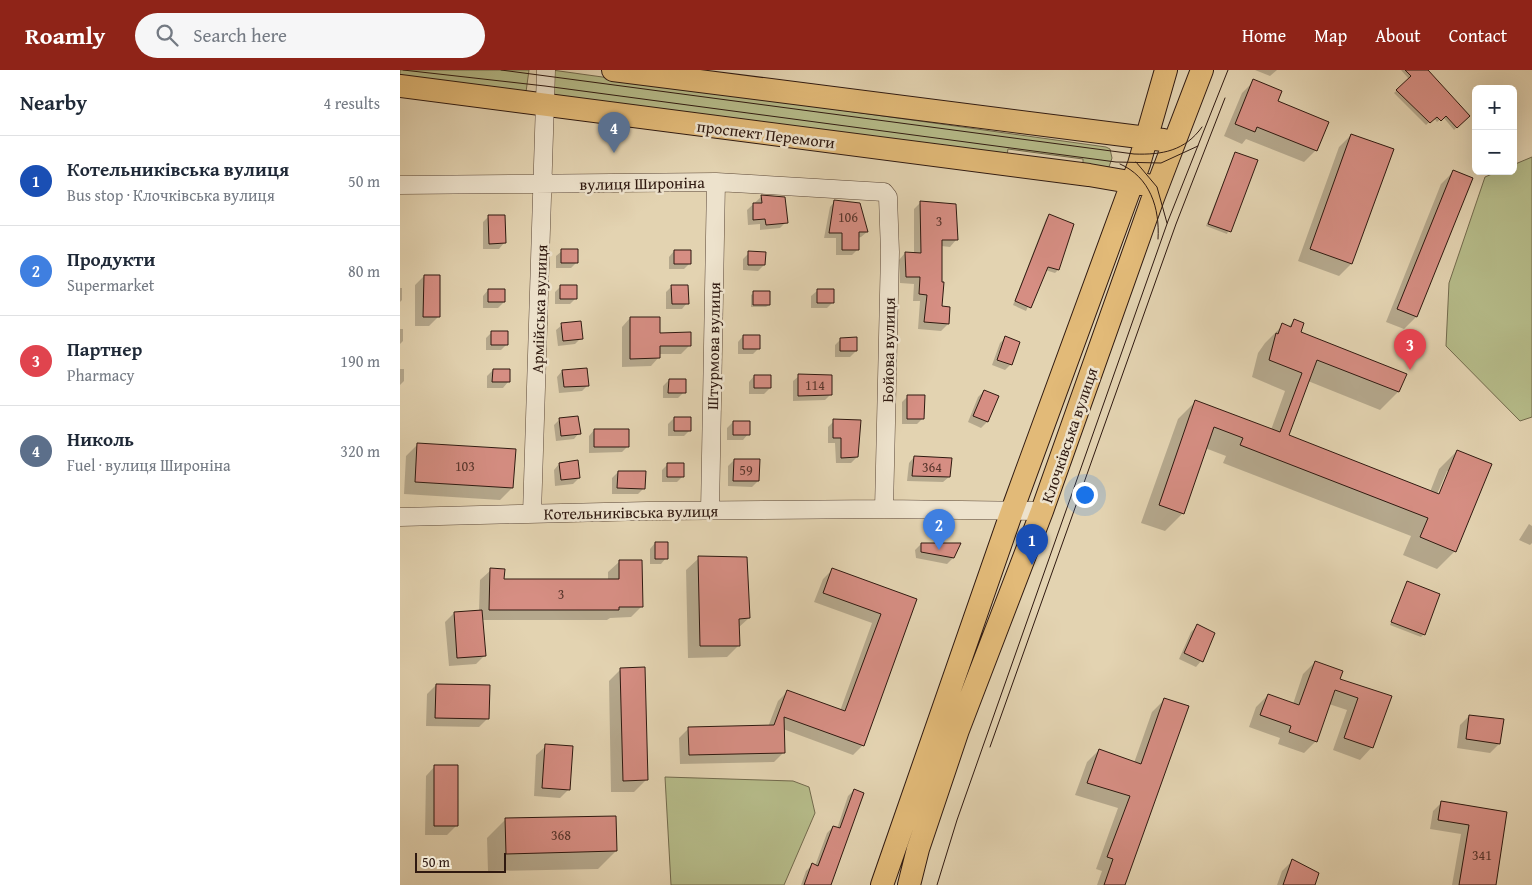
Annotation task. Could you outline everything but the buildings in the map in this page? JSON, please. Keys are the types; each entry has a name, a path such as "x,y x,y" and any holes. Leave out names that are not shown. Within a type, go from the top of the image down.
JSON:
{"main road":[{"path":"613,70 1174,142"},
{"name":"Клочківська вулиця","path":"882,885 1012,511 1148,138 1166,70"},
{"name":"Клочківська вулиця","path":"909,885 918,849 958,730 1042,511 1157,187 1202,70"},
{"name":"проспект Перемоги","path":"400,86 1132,181 1157,187"}],"street":[{"name":"Армійська вулиця","path":"532,514 546,70"},
{"name":"вулиця Широніна","path":"400,185 716,182 884,192"},
{"name":"Штурмова вулиця","path":"710,511 716,182"},
{"name":"Бойова вулиця","path":"884,192 888,197 890,252 884,509"},
{"name":"Котельниківська вулиця","path":"400,517 884,509 1042,511"}],"green space":[{"path":"400,70 529,70 526,92 400,75"},
{"path":"552,70 1106,147 1110,149 1112,158 1109,167 1104,169 1083,165 1083,159 1008,149 1007,155 549,96"},
{"path":"1532,157 1532,417 1520,421 1446,346 1449,283 1485,177 1490,175 1517,175 1517,163"},
{"path":"665,777 793,781 809,787 815,813 784,885 671,885"}],"tram line":[{"path":"403,70 545,86 1116,162 1161,163 1198,146"},
{"path":"501,70 1134,154 1154,154 1172,150 1188,141 1202,127"},
{"path":"937,885 957,820 1168,221 1228,70"},
{"path":"990,747 1176,224 1225,98"},
{"path":"1136,162 1157,187 1167,223"},
{"path":"1120,164 1139,177 1146,185 1155,205 1158,239"}],"place":[{"name":"Николь","path":"614,153"},
{"name":"Партнер","path":"1410,370"},
{"name":"Продукти","path":"939,550"},
{"name":"Котельниківська вулиця","path":"1032,565"}]}
